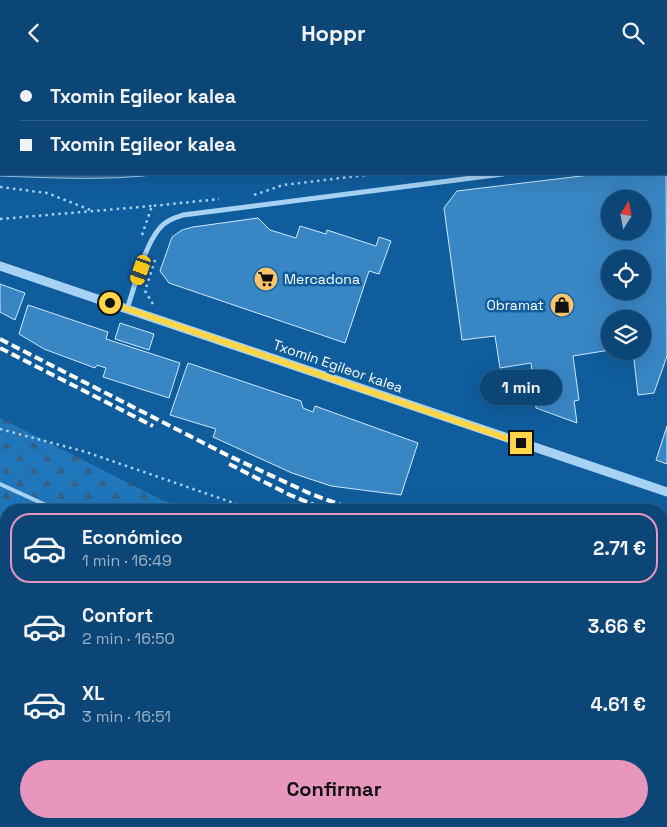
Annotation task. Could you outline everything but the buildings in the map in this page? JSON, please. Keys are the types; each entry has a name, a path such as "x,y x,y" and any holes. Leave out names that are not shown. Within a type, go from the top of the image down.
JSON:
{"street":[{"path":"127,309 152,239 160,227 171,219 183,215 496,175"},
{"name":"Txomin Egileor kalea","path":"0,266 667,492"}],"lane":[{"path":"0,484 44,504"}],"path":[{"path":"0,187 47,193 95,211"},
{"path":"0,219 152,206"},
{"path":"146,254 156,258 145,291 153,304"},
{"path":"0,429 86,452 237,504"}],"green space":[{"path":"0,418 164,501 176,504 0,504"}],"shaded area":[{"path":"0,175 151,175 101,178"}],"railway":[{"path":"0,339 227,455 311,494 338,504"},
{"path":"0,348 153,426"},
{"path":"229,464 312,504"}],"place":[{"name":"Mercadona","path":"266,279"},
{"name":"Obramat","path":"562,305"}],"route":[{"path":"110,303 521,443"}]}
